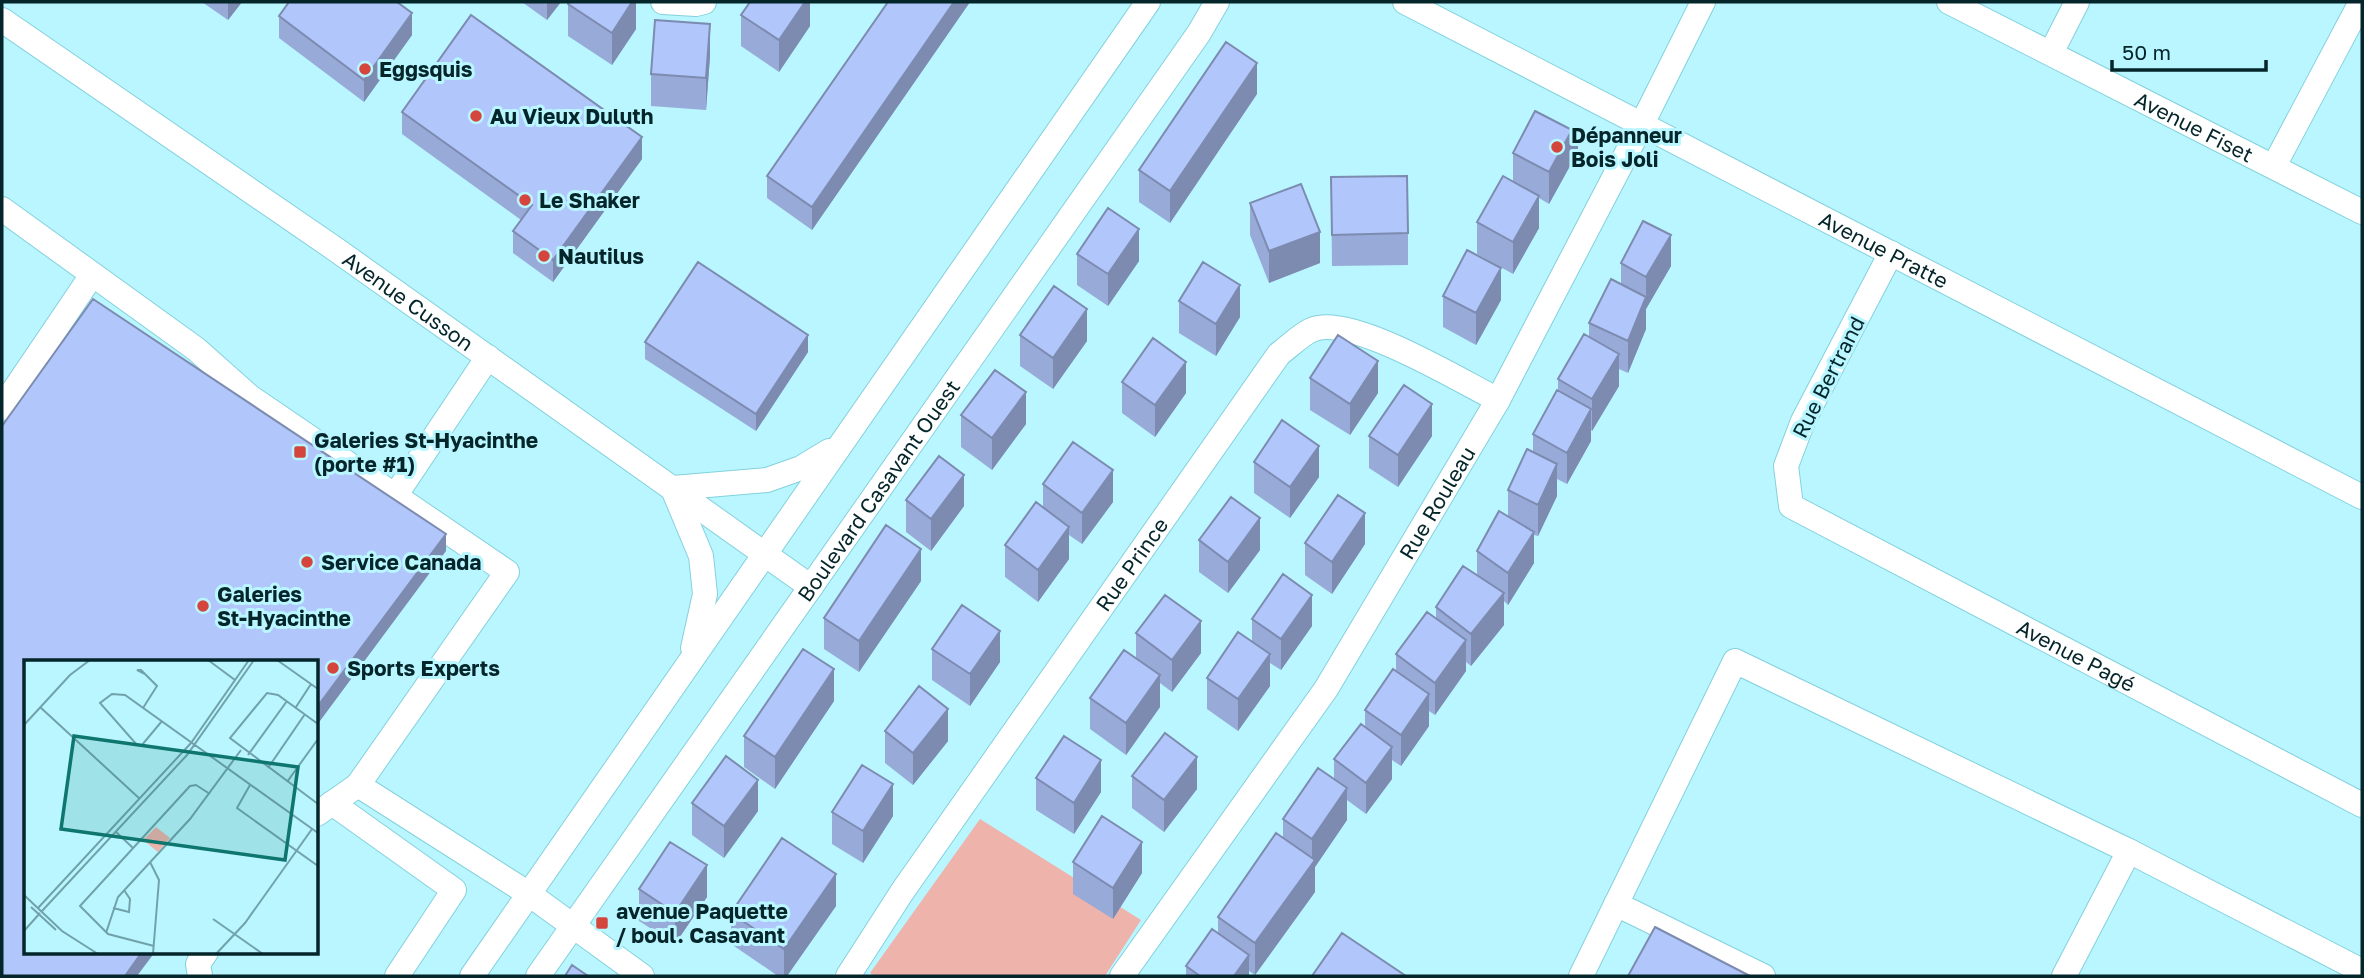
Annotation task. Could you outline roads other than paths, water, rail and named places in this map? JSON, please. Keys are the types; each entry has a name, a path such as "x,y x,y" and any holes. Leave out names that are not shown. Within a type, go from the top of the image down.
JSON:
{"street":[{"path":"663,2 704,2"},
{"path":"472,976 1148,2"},
{"name":"Boulevard Casavant Ouest","path":"538,976 1199,33 1217,2"},
{"path":"1199,33 1232,2"},
{"name":"Avenue Pratte","path":"1405,2 2362,497"},
{"name":"Rue Rouleau","path":"1122,976 1326,689 1498,400 1703,2"},
{"name":"Avenue Fiset","path":"1950,2 2362,212"},
{"path":"2051,53 2077,2"},
{"path":"2274,166 2361,2"},
{"name":"Avenue Cusson","path":"2,20 338,251 811,586"},
{"path":"2,209 196,349 250,397 507,572 358,785 324,808 454,890 397,976"},
{"name":"Rue Bertrand","path":"1791,506 1786,466 1803,421 1891,253"},
{"path":"2,408 92,275"},
{"name":"Rue Prince","path":"848,976 910,880 1279,354 1313,329 1335,326 1380,340 1498,400"},
{"path":"395,496 488,357"},
{"path":"690,660 705,594 701,555 673,488 767,480 801,468 839,445"},
{"name":"Avenue Pagé","path":"1791,506 2362,805"},
{"path":"1581,976 1735,661 2129,851 2362,971"},
{"path":"358,785 529,894 642,976"},
{"path":"2064,976 2129,851"},
{"path":"1616,904 1763,976"},
{"path":"200,976 198,964 205,954"}],"place":[{"name":"Eggsquis","path":"365,69"},
{"name":"Au Vieux Duluth","path":"476,116"},
{"name":"Dépanneur Bois Joli","path":"1557,147"},
{"name":"Le Shaker","path":"525,200"},
{"name":"Nautilus","path":"544,256"},
{"name":"Galeries St-Hyacinthe (porte #1)","path":"300,452"},
{"name":"Service Canada","path":"307,562"},
{"name":"Galeries St-Hyacinthe","path":"203,606"},
{"name":"Sports Experts","path":"333,668"},
{"name":"avenue Paquette / boul. Casavant","path":"602,923"}]}
